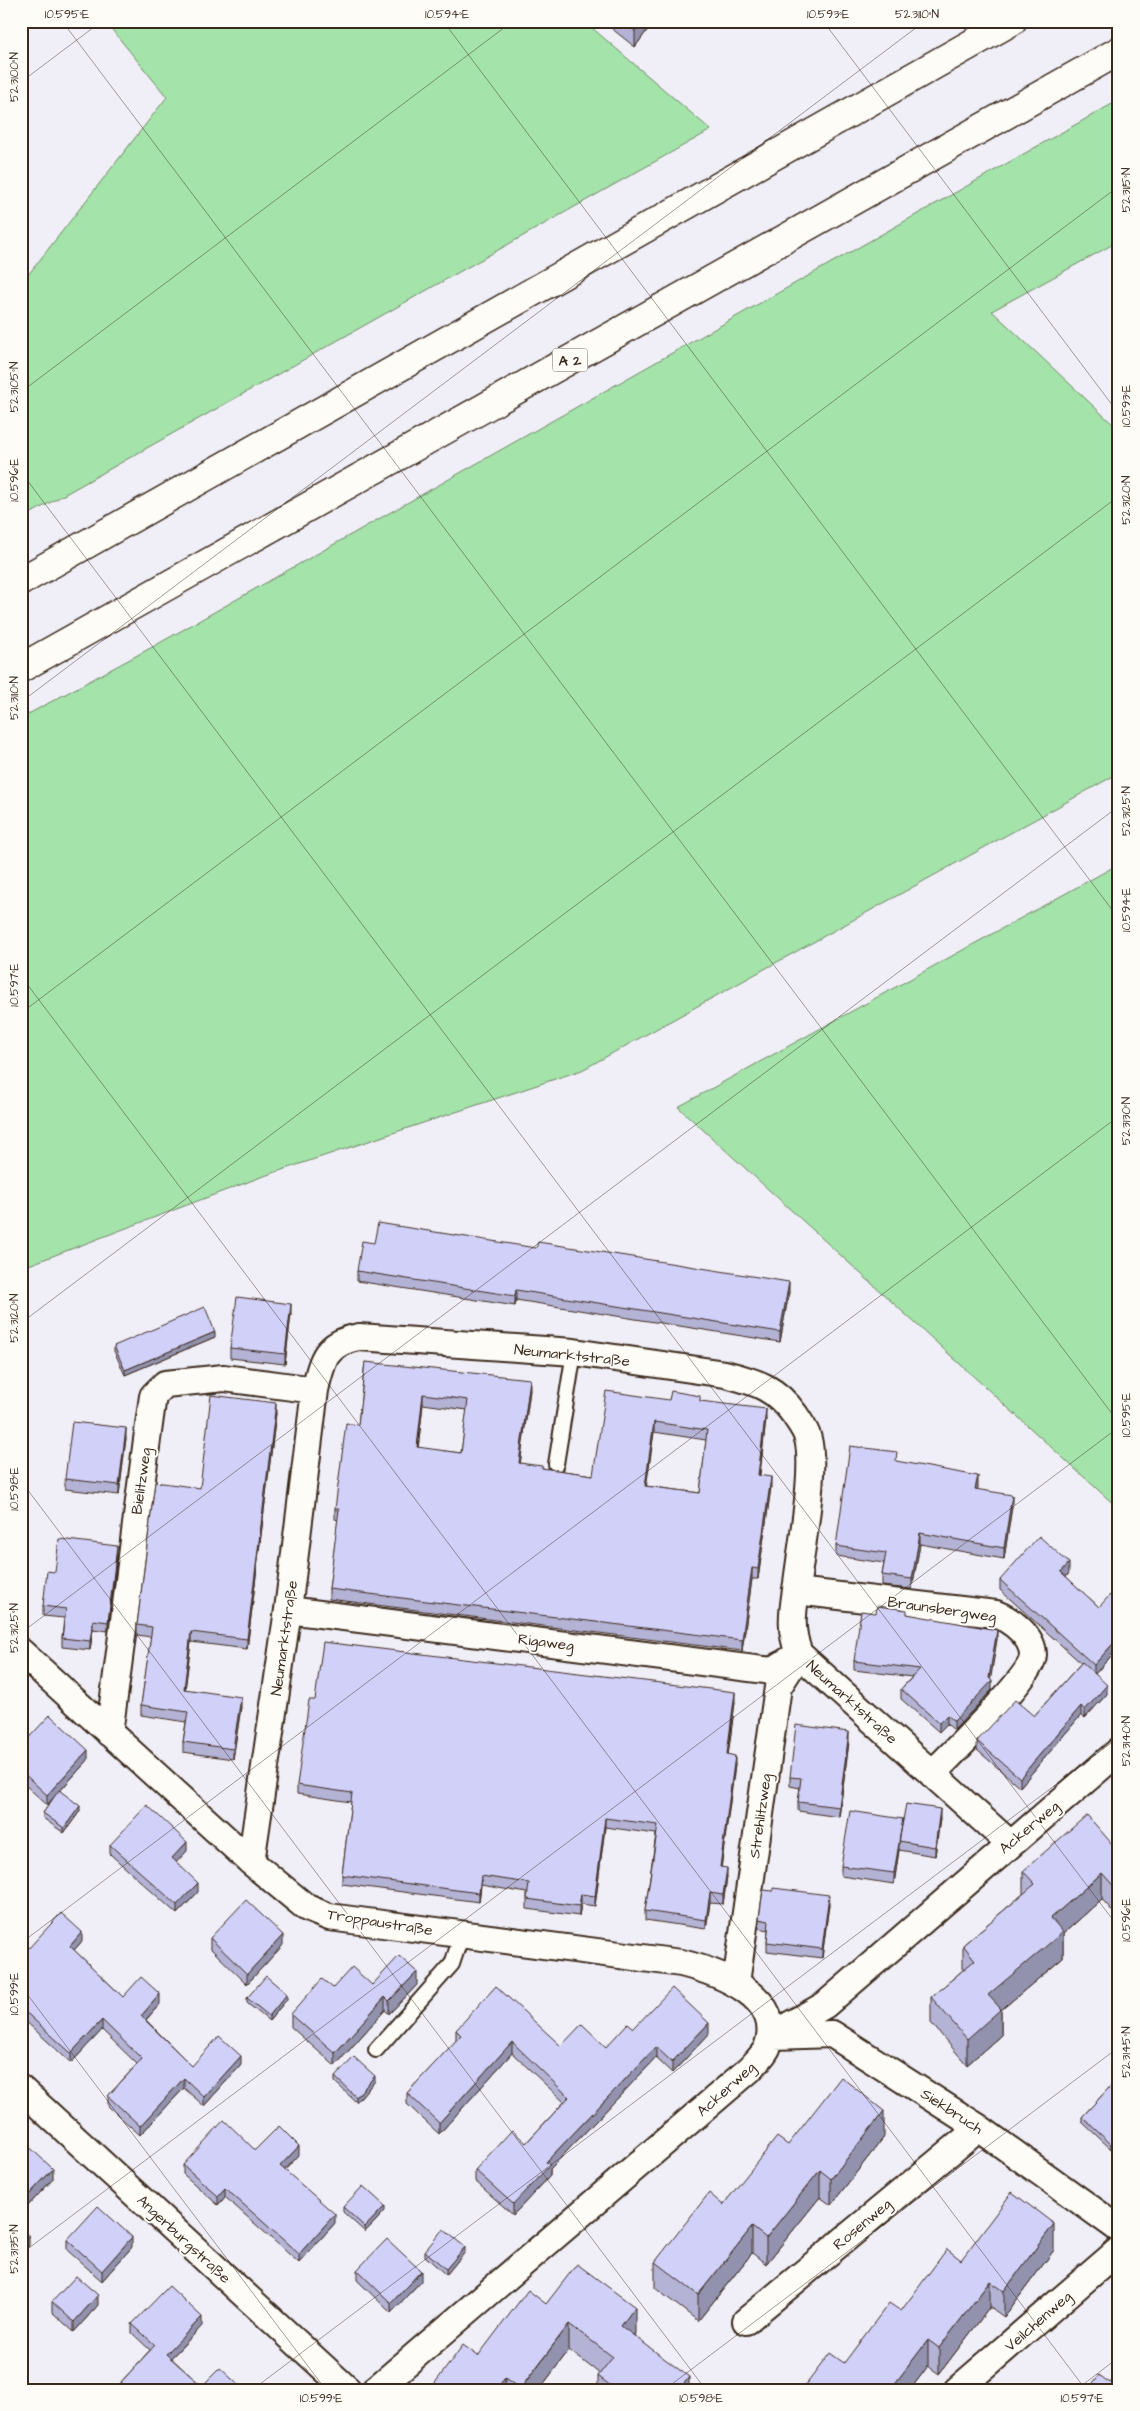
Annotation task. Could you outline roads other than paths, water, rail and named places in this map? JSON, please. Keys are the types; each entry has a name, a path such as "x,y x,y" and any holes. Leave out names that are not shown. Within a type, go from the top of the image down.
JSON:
{"highway":[{"path":"21,580 1012,21"},
{"name":"A 2","path":"21,668 1119,51"}],"street":[{"name":"Neumarktstraße","path":"251,1862 288,1610 315,1390 325,1355 344,1339 359,1337 574,1352 725,1374 748,1380 780,1396 803,1426 810,1453 791,1623 799,1654 1009,1843"},
{"name":"Bielitzweg","path":"109,1733 122,1644 138,1496 153,1396 165,1384 224,1378 315,1390"},
{"name":"Braunsbergweg","path":"796,1590 996,1614 1008,1619 1029,1642 1033,1656 1028,1668 1016,1686 932,1774"},
{"name":"Rigaweg","path":"288,1610 772,1671 799,1654"},
{"name":"Troppaustraße","path":"21,1652 251,1862 307,1908 329,1917 681,1963 709,1970 736,1982 757,2001 765,2012 769,2023 770,2036"},
{"name":"Strehlitzweg","path":"736,1982 778,1688 799,1654"},
{"name":"Ackerweg","path":"385,2387 750,2070 766,2050 770,2036 825,2005 1009,1843 1119,1751"},
{"name":"Siekbruch","path":"770,2036 832,2034 979,2128 1117,2224"},
{"name":"Angerburgstraße","path":"21,2088 348,2390"},
{"name":"Rosenweg","path":"746,2321 979,2128"},
{"name":"Veilchenweg","path":"957,2390 1119,2250"}],"lane":[{"path":"556,1464 574,1352"},
{"path":"376,2050 452,1964 462,1934"}]}
